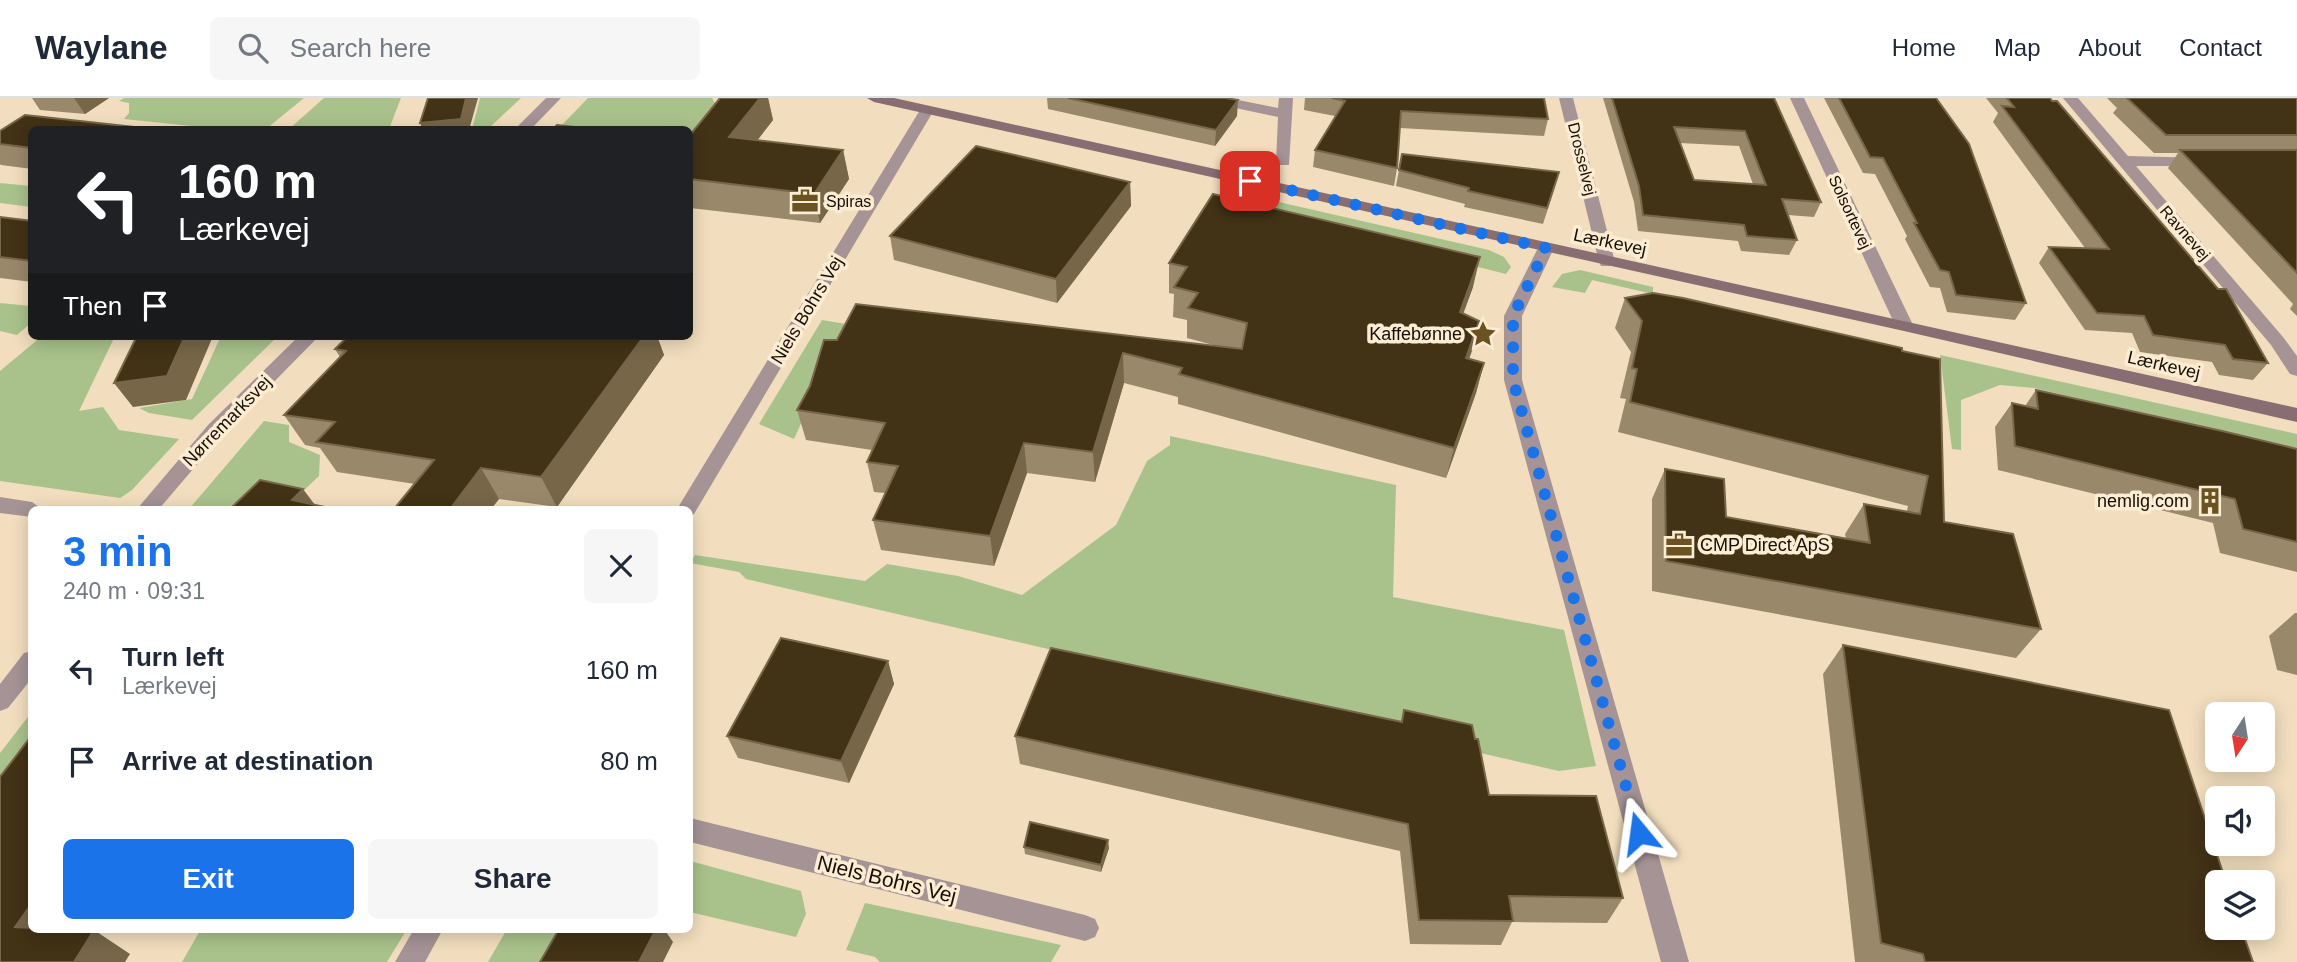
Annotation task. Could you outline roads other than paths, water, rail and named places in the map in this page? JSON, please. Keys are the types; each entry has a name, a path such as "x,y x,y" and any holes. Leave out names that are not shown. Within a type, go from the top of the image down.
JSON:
{"street":[{"path":"525,126 554,98"},
{"name":"Lærkevej","path":"874,98 1904,325 2297,415"},
{"path":"1207,98 1285,114"},
{"path":"1284,162 1286,98"},
{"name":"Drosselvej","path":"1566,98 1607,261"},
{"name":"Solsortevej","path":"1797,98 1904,325"},
{"name":"Ravnevej","path":"2070,98 2277,341 2297,370"},
{"name":"Niels Bohrs Vej","path":"689,506 927,110"},
{"path":"2124,161 2217,160"},
{"path":"1546,248 1513,316 1513,380 1675,962"},
{"name":"Nørremarksvej","path":"150,506 216,429 306,340"},
{"path":"0,505 28,509"},
{"path":"0,701 28,665"},
{"name":"Niels Bohrs Vej","path":"693,831 1085,928"},
{"path":"409,962 427,933"}],"place":[{"name":"Spiras","path":"805,201"},
{"name":"Kaffebønne","path":"1483,334"},
{"name":"nemlig.com","path":"2210,501"},
{"name":"CMP Direct ApS","path":"1679,545"}]}
